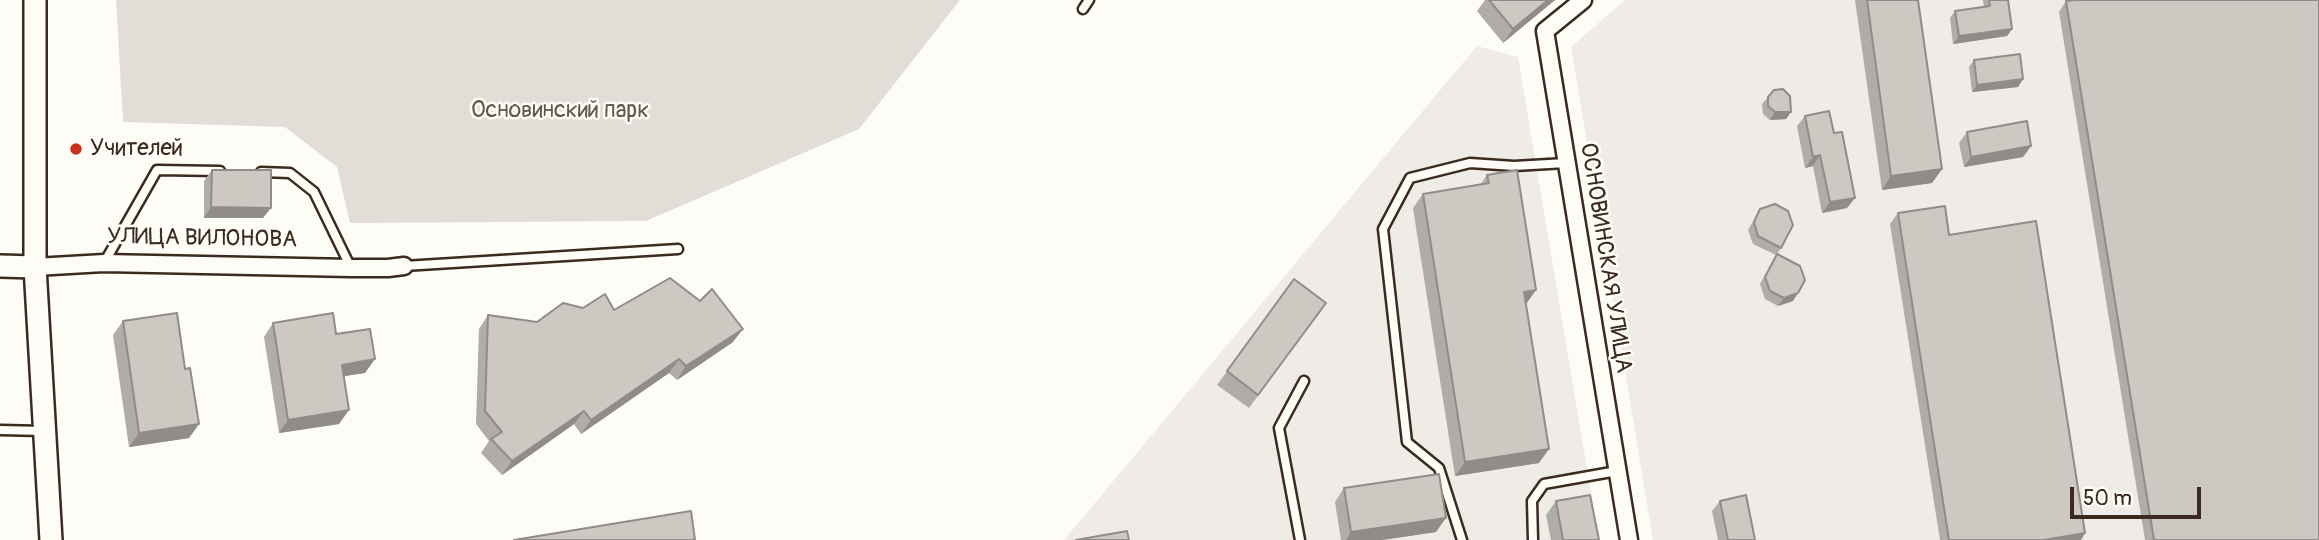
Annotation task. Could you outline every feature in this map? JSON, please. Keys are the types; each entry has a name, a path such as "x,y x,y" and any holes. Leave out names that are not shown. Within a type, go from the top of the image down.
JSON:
{"main road":[{"path":"35,0 35,267 51,540"},
{"name":"УЛИЦА ВИЛОНОВА","path":"0,266 35,267"}],"street":[{"name":"ОСНОВИНСКАЯ УЛИЦА","path":"1583,0 1545,31 1629,540"},
{"name":"УЛИЦА ВИЛОНОВА","path":"35,267 104,263 351,268 404,265"}],"lane":[{"path":"1083,9 1089,0"},
{"path":"1462,540 1439,468 1407,442 1383,229 1409,178 1470,163 1514,166 1566,163"},
{"path":"104,263 157,170 223,171"},
{"path":"250,172 290,173 314,192 351,268"},
{"path":"404,265 678,249"},
{"path":"1300,540 1279,428 1304,381"},
{"path":"0,430 44,432"},
{"path":"1533,540 1532,500 1544,484 1617,471"}],"shaded area":[{"path":"1625,0 2319,0 2319,540 1653,540 1571,47"},
{"path":"1477,46 1518,57 1599,540 1064,540"}],"green space":[{"name":"Основинский парк","path":"116,0 960,0 859,129 646,221 350,223 337,167 285,127 123,122"}],"building":[{"path":"1489,0 1548,0 1513,29"},
{"path":"1867,0 1918,0 1942,169 1891,176"},
{"path":"1989,0 2008,0 2012,29 1959,36 1955,11 1990,6"},
{"path":"2319,0 2319,540 2154,540 2066,1"},
{"path":"2020,54 2023,79 1977,85 1974,60"},
{"path":"1783,89 1790,96 1791,112 1775,112 1768,106 1768,97 1774,90"},
{"path":"1829,111 1834,133 1842,132 1855,198 1830,202 1820,155 1813,157 1805,116"},
{"path":"2027,121 2031,146 1971,157 1967,132"},
{"path":"212,170 271,170 271,208 211,207"},
{"path":"1517,170 1536,290 1524,292 1549,449 1465,462 1423,194 1489,183 1487,175"},
{"path":"1775,204 1788,211 1793,225 1781,248 1758,236 1754,222 1760,209"},
{"path":"1945,206 1949,235 2036,221 2085,533 2044,540 1949,540 1898,213"},
{"path":"1777,254 1800,266 1805,280 1798,293 1784,298 1770,291 1765,277"},
{"path":"670,278 700,301 712,289 743,329 686,366 679,359 591,420 584,411 512,461 491,439 502,432 485,411 488,315 537,322 563,303 583,308 605,294 614,310"},
{"path":"1294,279 1326,303 1258,395 1227,371"},
{"path":"177,313 185,369 190,368 199,424 139,433 123,321"},
{"path":"333,313 336,334 370,329 375,359 342,365 349,410 288,420 273,323"},
{"path":"1439,474 1446,518 1351,532 1344,488"},
{"path":"1590,495 1599,540 1563,540 1556,501"},
{"path":"1746,495 1755,540 1728,540 1720,501"},
{"path":"691,511 695,540 514,540"},
{"path":"1127,531 1129,540 1076,540"}],"place":[{"name":"Учителей","path":"76,149"}]}
